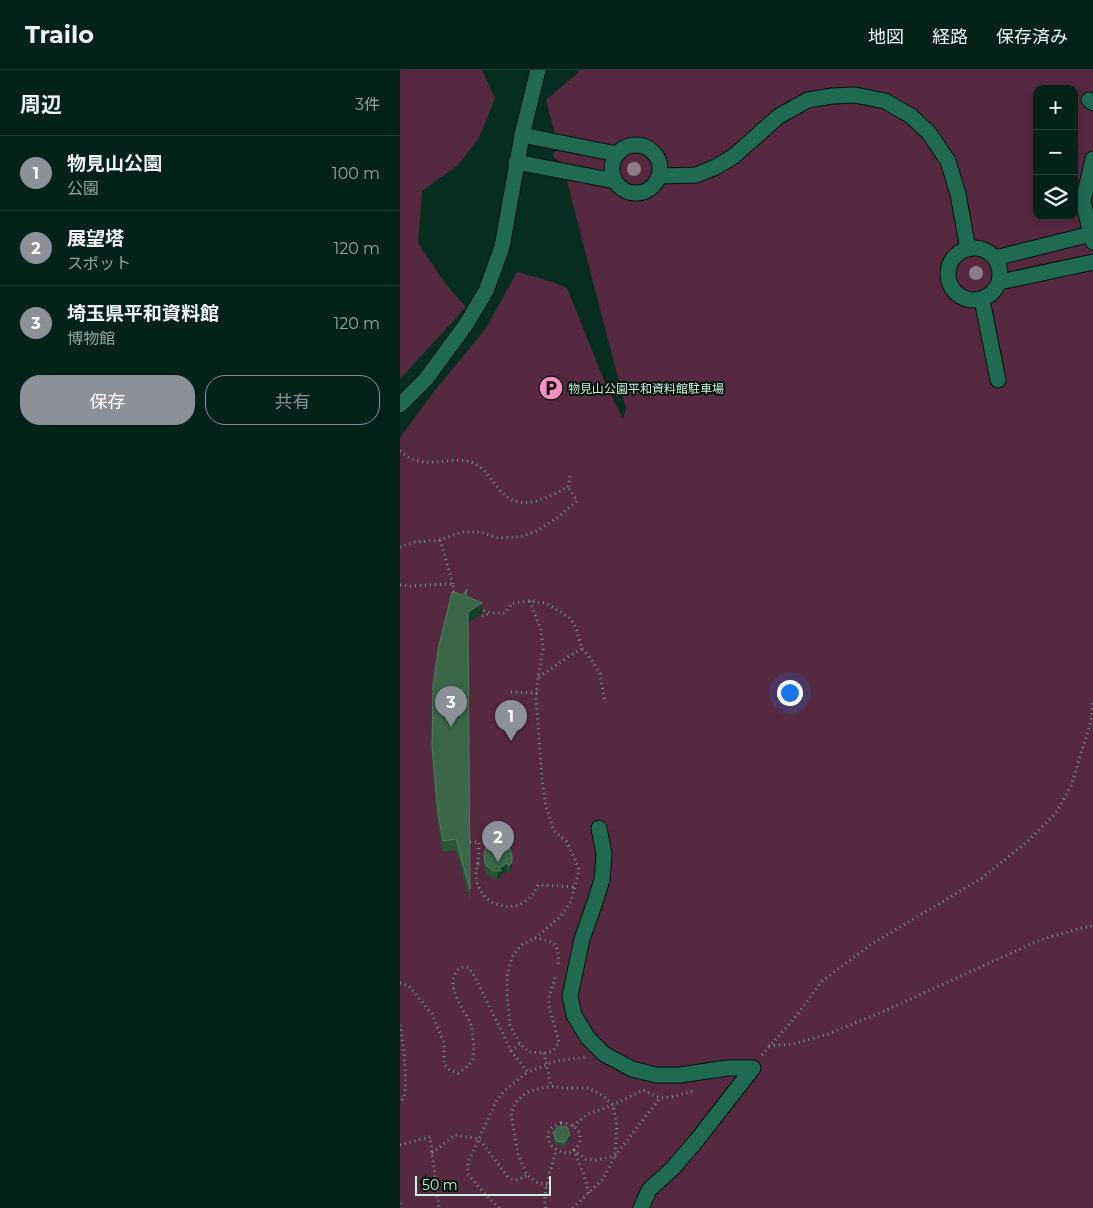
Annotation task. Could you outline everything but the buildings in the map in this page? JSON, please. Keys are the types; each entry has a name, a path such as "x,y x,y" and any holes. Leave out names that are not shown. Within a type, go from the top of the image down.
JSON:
{"street":[{"path":"400,405 426,379 465,326 486,291 502,247 516,162 538,70"},
{"path":"659,176 696,175 716,168 734,156 779,116 808,100 855,95 885,101 911,116 929,133 948,161 958,194 968,249"},
{"path":"522,135 617,154"},
{"path":"634,145 649,148 655,154 660,168 656,183 650,189 634,193 620,187 612,173 612,165 617,154 626,147 634,145"},
{"path":"995,258 1092,236 1083,201 1093,159"},
{"path":"516,162 615,181"},
{"path":"980,248 988,252 999,265 1000,282 996,290 982,300 974,301 958,295 952,288 949,280 948,271 950,263 963,250 968,249 980,248"},
{"path":"1000,282 1093,262"},
{"path":"982,300 998,380"},
{"path":"599,828 604,854 602,880 582,939 570,996 574,1015 588,1038 604,1054 632,1069 656,1075 680,1075 727,1068 753,1068"},
{"path":"642,1208 649,1190 673,1168 697,1140 753,1068"}],"path":[{"path":"400,451 408,458 426,463 464,460 478,465 499,490 511,500 523,503 541,500 568,487"},
{"path":"400,547 415,542 440,540 461,532 480,532 498,538 519,537 537,531 557,518 577,501 568,487 570,476"},
{"path":"440,540 453,584 456,602"},
{"path":"400,585 453,584"},
{"path":"530,601 541,630 543,649 537,693 538,734 546,806 554,832 566,841 579,870 571,902 560,917 535,938 521,946 512,958 507,976 507,996 510,1025 520,1044 529,1052 544,1053 553,1051"},
{"path":"474,608 492,613 505,613 512,603 530,601 546,603 570,618 576,628 582,649 600,674 605,703"},
{"path":"482,616 492,613"},
{"path":"538,677 582,649"},
{"path":"511,692 537,693"},
{"path":"753,1068 769,1046 794,1019 822,981 870,945 982,878 1035,834 1056,813 1071,786 1092,723 1093,700"},
{"path":"470,842 479,842 480,863 476,872 477,883 481,892 488,900 497,905 516,906 534,894 538,885 575,887"},
{"path":"769,1046 793,1044 828,1034 882,1012 1040,940 1093,926"},
{"path":"400,983 408,986 432,1014 444,1042 444,1064 450,1070 458,1073 472,1061 474,1043 470,1025 453,988 453,980 456,972 463,967 469,968 476,977 511,1051 528,1072"},
{"path":"400,1025 406,1084 404,1098 400,1102"},
{"path":"511,1051 520,1044"},
{"path":"544,1053 551,1086"},
{"path":"499,1208 468,1174 468,1162 497,1100 505,1090 528,1072 557,1061 604,1054"},
{"path":"547,1185 536,1182 527,1175 518,1155 511,1114 515,1103 530,1091 551,1086 588,1088 602,1095 613,1105 617,1126 615,1156"},
{"path":"573,1126 588,1114 613,1105 643,1090 660,1098 670,1098 702,1089"},
{"path":"573,1208 603,1179 615,1156 660,1098"},
{"path":"567,1123 578,1130 580,1136 579,1144 574,1150 567,1153 556,1150 549,1141 550,1128 554,1125 567,1123"},
{"path":"400,1145 430,1136 439,1208"},
{"path":"432,1153 455,1136 479,1139 508,1177 519,1180 527,1175"},
{"path":"546,1208 544,1202 556,1150"},
{"path":"574,1150 586,1159 596,1160 615,1156"},
{"path":"574,1150 589,1194"},
{"path":"400,1203 401,1208"}],"shaded area":[{"path":"400,70 482,70 495,98 479,138 458,165 422,191 418,243 445,283 466,307 400,379"},
{"path":"578,70 1093,70 1093,1208 400,1208 400,438 432,394 486,328 517,272 567,288 603,378 623,419 626,409 562,162 556,160 553,156 554,152 559,150 546,100 579,72"}],"place":[{"name":"物見山公園平和資料館駐車場","path":"551,388"},
{"name":"埼玉県平和資料館","path":"451,727"},
{"name":"物見山公園","path":"511,741"},
{"name":"展望塔","path":"498,862"}]}
